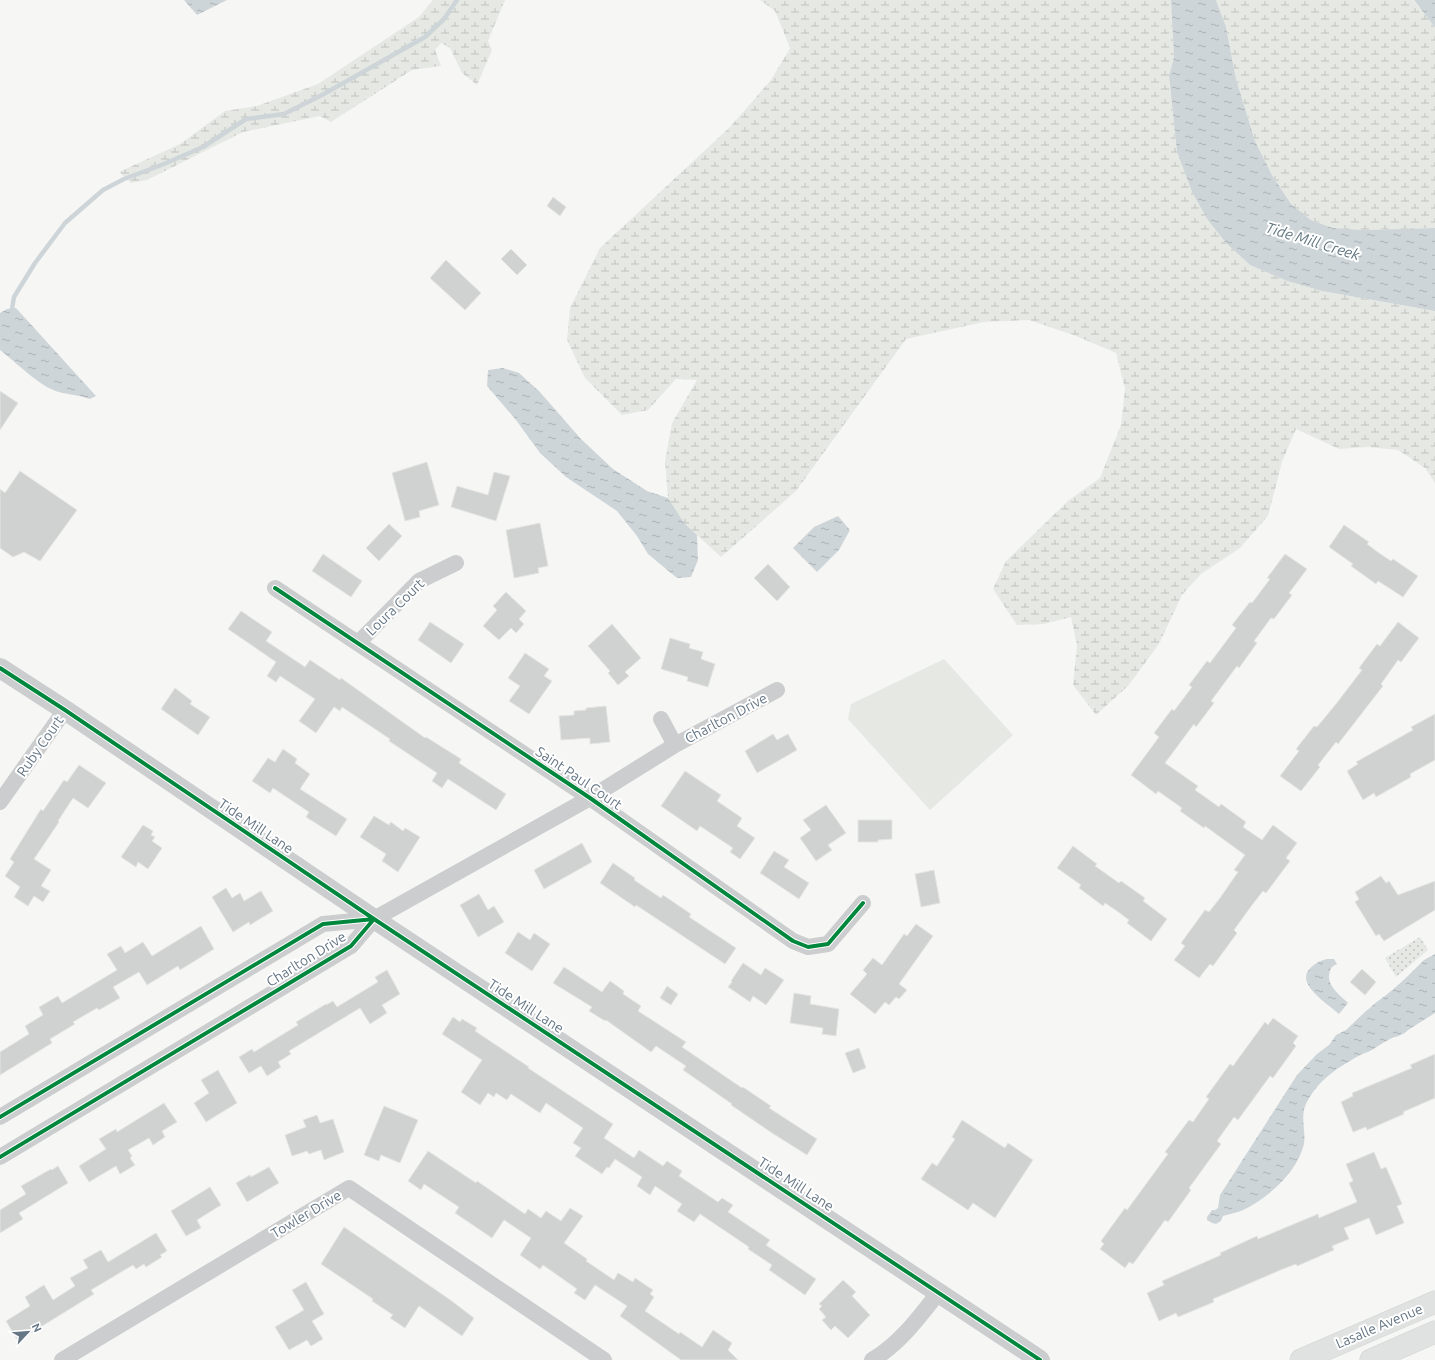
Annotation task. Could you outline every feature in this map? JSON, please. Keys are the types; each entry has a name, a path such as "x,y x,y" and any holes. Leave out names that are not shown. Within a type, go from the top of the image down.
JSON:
{"main road":[{"name":"Lasalle Avenue","path":"1301,1360 1435,1302"},
{"name":"Lasalle Avenue","path":"1372,1360 1435,1332"}],"street":[{"name":"Loura Court","path":"358,643 419,581 456,563"},
{"name":"Saint Paul Court","path":"276,588 590,798 793,941 808,947 828,944 863,903"},
{"name":"Tide Mill Lane","path":"0,668 1040,1360"},
{"name":"Charlton Drive","path":"0,1157 351,946 374,918 590,798 675,745 777,690"},
{"name":"Ruby Court","path":"0,802 65,710"},
{"name":"Charlton Drive","path":"660,719 675,745"},
{"name":"Charlton Drive","path":"0,1117 323,924 374,918"},
{"name":"Towler Drive","path":"62,1360 349,1188 604,1360"},
{"path":"872,1360 881,1355 907,1331 939,1292"}],"green space":[{"path":"433,0 505,0 488,41 492,50 477,85 462,73 450,48 441,43 435,50 441,66 412,70 331,122 320,116 243,132 147,180 131,183 119,172 180,144 225,111 257,106 318,84 419,17"},
{"path":"760,0 1171,0 1174,57 1169,76 1177,152 1192,192 1207,219 1226,243 1250,265 1287,281 1322,291 1435,311 1435,483 1425,468 1398,450 1368,447 1339,449 1296,429 1282,462 1268,516 1240,548 1201,574 1182,595 1159,644 1128,686 1096,715 1073,685 1077,645 1071,617 1044,624 1017,625 993,589 1006,561 1069,500 1100,478 1121,425 1125,389 1116,353 1076,336 1029,320 984,322 906,339 796,491 721,557 685,524 668,498 665,461 672,423 697,380 676,379 648,410 622,415 585,378 567,340 570,308 600,248 730,127 771,80 790,48 775,11"},
{"path":"1216,0 1413,0 1435,27 1435,228 1363,230 1333,228 1311,220 1291,204 1272,175 1255,141 1236,79 1226,27"},
{"path":"944,659 1013,735 930,810 848,719 851,704"},
{"path":"1420,937 1428,950 1396,977 1385,958"}],"water":[{"path":"184,0 227,0 197,15"},
{"name":"Tide Mill Creek","path":"1171,0 1216,0 1226,27 1236,79 1255,141 1272,175 1291,204 1311,220 1333,228 1363,230 1435,228 1435,311 1322,291 1287,281 1250,265 1226,243 1207,219 1192,192 1177,152 1169,76 1174,57"},
{"path":"1414,0 1435,0 1435,27 1433,25"},
{"path":"16,308 96,396 90,399 51,389 32,377 0,350 0,313 7,309"},
{"path":"503,368 519,373 539,391 581,439 613,469 647,491 668,498 685,524 697,535 698,560 691,577 677,578 648,554 637,536 617,511 566,477 540,453 516,420 487,386 488,370"},
{"path":"838,516 850,530 839,550 817,572 793,548 814,527"},
{"path":"1435,954 1435,1013 1404,1034 1388,1040 1345,1064 1323,1080 1311,1095 1304,1109 1304,1144 1295,1165 1288,1175 1271,1192 1251,1206 1241,1211 1223,1216 1221,1221 1216,1224 1207,1220 1207,1217 1212,1210 1218,1208 1220,1195 1297,1075 1317,1054 1329,1045 1336,1035 1346,1030 1375,1003 1402,982 1424,960"},
{"path":"1327,959 1334,959 1337,964 1331,968 1329,981 1337,993 1348,1003 1339,1014 1316,995 1307,983 1306,977 1312,966"}],"building":[{"path":"553,197 566,207 560,216 547,206"},
{"path":"511,249 527,265 517,275 501,259"},
{"path":"446,260 481,293 465,310 430,278"},
{"path":"0,391 18,403 0,430"},
{"path":"427,462 439,505 419,511 420,517 405,521 392,473"},
{"path":"20,471 77,510 40,561 24,552 13,557 0,548 0,489 5,493"},
{"path":"494,472 510,476 496,521 451,507 457,486 488,495"},
{"path":"540,523 548,566 538,568 539,573 514,578 506,530"},
{"path":"389,524 402,536 379,561 366,548"},
{"path":"1344,525 1369,542 1367,544 1379,553 1391,561 1393,559 1418,576 1403,597 1378,581 1376,584 1351,566 1353,564 1329,547"},
{"path":"323,554 362,581 351,597 312,571"},
{"path":"1285,554 1307,569 1289,593 1292,595 1274,619 1271,618 1254,641 1257,643 1239,668 1237,666 1211,701 1214,703 1196,727 1194,724 1165,763 1198,786 1195,790 1219,807 1221,804 1246,822 1243,827 1262,840 1273,825 1297,843 1286,858 1290,861 1266,893 1263,891 1252,905 1234,930 1237,933 1213,966 1210,964 1199,978 1174,960 1185,946 1181,943 1205,910 1209,912 1238,872 1234,870 1245,855 1205,826 1204,828 1180,811 1182,808 1158,791 1156,794 1131,775 1159,737 1154,733 1172,709 1174,711 1192,687 1189,685 1207,661 1210,663 1236,628 1232,625 1250,602 1252,603 1270,579 1267,578"},
{"path":"768,564 790,587 777,601 754,578"},
{"path":"506,592 526,611 519,619 524,624 516,633 511,628 499,640 483,626 497,610 493,606"},
{"path":"241,611 272,632 266,641 305,667 310,660 340,680 341,678 425,738 426,737 461,759 459,763 506,794 496,810 448,779 442,788 432,781 437,773 342,707 340,711 334,707 316,733 299,721 315,699 280,676 276,682 267,676 276,662 228,629"},
{"path":"430,622 464,644 451,663 418,640"},
{"path":"1398,622 1419,638 1401,662 1398,660 1381,684 1383,686 1338,744 1336,742 1318,765 1320,767 1301,791 1280,776 1299,751 1296,749 1314,726 1317,727 1336,704 1362,670 1359,668 1377,644 1380,646"},
{"path":"612,624 641,658 625,672 629,676 618,685 608,673 610,671 588,646"},
{"path":"670,638 690,644 689,648 703,652 701,659 715,664 708,687 687,681 688,677 661,669"},
{"path":"525,653 549,669 544,676 552,681 529,714 509,701 520,686 508,678"},
{"path":"175,688 192,701 190,704 210,717 198,735 161,709"},
{"path":"606,706 610,742 590,744 590,738 561,740 559,716 574,715 574,711 586,710 586,708"},
{"path":"1435,714 1435,760 1410,774 1411,777 1376,797 1374,793 1363,800 1347,771 1358,764 1356,762 1413,730 1411,727"},
{"path":"773,734 777,740 788,734 797,750 757,773 745,751"},
{"path":"283,749 297,759 295,763 310,774 300,789 347,819 336,836 306,817 309,812 273,788 270,793 252,781 268,758 275,762"},
{"path":"79,765 106,783 88,808 73,798 58,821 59,822 34,859 51,870 41,886 50,891 43,902 34,896 28,906 14,897 20,887 5,876 14,862 10,859 41,809 43,811 64,780 67,782"},
{"path":"685,771 721,795 717,801 742,818 737,826 755,838 740,859 730,852 733,848 700,826 697,831 661,806"},
{"path":"826,805 846,833 828,845 832,850 816,861 800,838 811,830 803,820"},
{"path":"374,816 389,825 391,822 403,831 405,828 420,837 398,872 382,861 386,854 360,837"},
{"path":"858,820 892,820 892,839 878,840 878,842 858,842"},
{"path":"143,825 153,831 151,835 155,837 152,841 162,848 148,869 138,862 136,867 121,857"},
{"path":"582,843 592,862 544,889 534,870"},
{"path":"1073,846 1097,864 1095,866 1119,883 1121,881 1145,898 1143,901 1167,919 1151,941 1127,923 1129,920 1105,903 1103,906 1079,888 1081,885 1057,868"},
{"path":"774,851 789,860 784,867 809,883 799,899 760,873"},
{"path":"613,863 635,878 634,880 661,898 663,895 691,914 689,917 736,948 725,964 600,883"},
{"path":"934,870 940,903 921,907 915,874"},
{"path":"1381,876 1386,883 1389,881 1398,895 1435,881 1435,910 1384,941 1379,934 1376,936 1355,902 1359,899 1355,892"},
{"path":"226,888 232,898 240,893 244,901 261,891 273,911 250,925 249,922 233,932 212,897"},
{"path":"479,894 488,910 494,906 504,922 478,937 460,905"},
{"path":"916,924 933,936 899,984 907,990 899,999 896,997 889,1005 885,1002 875,1014 850,994 867,974 863,970 873,958 882,965 904,934 907,936"},
{"path":"201,926 214,949 180,970 178,966 147,985 139,972 113,987 120,998 99,1010 97,1008 73,1022 75,1024 50,1039 52,1043 0,1075 0,1052 29,1034 25,1026 43,1015 39,1007 58,996 62,1003 117,970 107,954 121,946 125,953 143,942 152,956"},
{"path":"518,932 530,940 534,933 550,944 532,971 505,953"},
{"path":"743,963 761,975 765,968 784,980 766,1005 753,996 750,1002 728,987"},
{"path":"564,967 602,992 610,981 624,991 623,994 641,1006 638,1011 686,1042 682,1047 771,1106 769,1108 817,1139 807,1155 731,1105 732,1104 683,1070 686,1066 656,1046 651,1052 606,1020 605,1021 589,1011 592,1007 553,983"},
{"path":"1362,969 1376,982 1365,995 1350,982"},
{"path":"387,970 400,994 382,1005 387,1013 370,1024 360,1008 289,1051 291,1054 278,1062 281,1067 267,1076 261,1066 249,1073 239,1057 252,1049 254,1052 298,1025 296,1022 326,1004 333,1001 337,1007 378,982 375,977"},
{"path":"667,986 678,994 671,1005 660,998"},
{"path":"794,993 811,996 810,1004 839,1009 836,1036 822,1034 823,1028 790,1023"},
{"path":"453,1017 460,1022 462,1019 477,1028 475,1031 613,1124 604,1138 634,1158 639,1150 663,1166 667,1161 682,1171 679,1176 718,1202 722,1198 733,1205 728,1212 770,1240 766,1245 816,1279 805,1295 769,1270 772,1265 748,1249 749,1247 700,1214 694,1222 677,1211 682,1204 655,1186 650,1195 637,1186 642,1177 615,1159 609,1168 607,1167 602,1174 575,1156 581,1148 573,1143 583,1128 546,1103 540,1113 511,1094 507,1100 496,1093 494,1097 488,1093 480,1105 461,1092 482,1060 442,1034"},
{"path":"1273,1018 1298,1036 1293,1043 1296,1046 1273,1078 1270,1076 1238,1120 1234,1117 1217,1141 1221,1144 1189,1188 1191,1190 1168,1222 1165,1220 1133,1264 1129,1262 1125,1268 1100,1249 1104,1244 1101,1241 1125,1208 1127,1210 1168,1154 1165,1152 1189,1120 1193,1122 1209,1099 1206,1097 1230,1064 1233,1066 1265,1022 1268,1025"},
{"path":"859,1048 866,1068 853,1073 845,1053"},
{"path":"1435,1054 1435,1098 1403,1112 1404,1114 1367,1130 1366,1127 1353,1132 1341,1102 1353,1096 1352,1093 1412,1068 1410,1065"},
{"path":"218,1070 237,1103 206,1122 194,1103 209,1093 201,1080"},
{"path":"164,1103 177,1122 162,1131 165,1137 153,1145 149,1138 128,1150 132,1156 130,1158 135,1165 120,1174 116,1166 89,1182 79,1166 106,1149 99,1139 116,1129 117,1132"},
{"path":"384,1106 418,1120 400,1163 381,1155 379,1161 364,1155"},
{"path":"317,1115 320,1123 333,1119 344,1152 324,1160 321,1150 309,1154 307,1151 292,1156 285,1135 306,1127 303,1120"},
{"path":"962,1120 1005,1148 1008,1143 1033,1160 995,1218 973,1203 968,1210 921,1179 932,1163 937,1166 955,1139 952,1137"},
{"path":"428,1151 476,1183 477,1181 525,1214 528,1209 541,1218 546,1211 561,1221 570,1208 583,1216 564,1243 587,1259 586,1261 614,1280 618,1273 633,1282 635,1278 653,1290 650,1294 654,1297 645,1311 679,1334 680,1332 702,1347 713,1330 732,1343 728,1350 738,1360 681,1360 620,1316 627,1306 595,1285 585,1300 574,1293 577,1289 543,1265 540,1269 520,1255 531,1238 504,1220 492,1238 455,1213 459,1207 424,1184 421,1190 408,1181"},
{"path":"1374,1152 1381,1169 1386,1167 1402,1204 1397,1206 1404,1223 1376,1235 1369,1218 1344,1228 1349,1239 1332,1246 1334,1250 1297,1266 1296,1264 1283,1269 1213,1299 1214,1302 1178,1317 1176,1313 1159,1321 1147,1293 1164,1285 1162,1281 1221,1255 1220,1253 1257,1236 1258,1239 1318,1214 1319,1218 1357,1202 1349,1183 1353,1181 1346,1164"},
{"path":"58,1166 68,1183 19,1213 23,1219 0,1233 0,1210 26,1194 21,1186"},
{"path":"269,1167 279,1183 247,1202 236,1183"},
{"path":"210,1187 221,1205 197,1220 201,1228 186,1236 171,1211"},
{"path":"344,1227 449,1299 474,1318 462,1336 419,1306 405,1328 390,1318 393,1315 372,1301 373,1299 321,1264"},
{"path":"156,1233 167,1251 160,1255 162,1257 146,1267 144,1264 136,1269 133,1265 91,1290 94,1294 18,1341 6,1321 30,1306 25,1297 44,1285 53,1300 75,1286 70,1278 88,1268 83,1260 101,1250 108,1262"},
{"path":"843,1280 856,1292 852,1296 870,1315 848,1338 835,1326 831,1330 822,1320 826,1317 819,1309 822,1306 819,1304"},
{"path":"306,1282 324,1314 312,1321 323,1339 311,1346 307,1340 289,1350 275,1327 304,1310 292,1290"}],"waterway":[{"path":"12,309 14,297 35,263 65,223 103,190 124,179 203,147 246,119 284,114 322,95 425,37 444,19 457,0"}],"cycle path":[{"path":"275,588 590,798 793,941 808,947 828,944 863,903"},
{"path":"0,668 65,710 374,919 1040,1360"},
{"path":"0,1117 323,924 374,919"},
{"path":"0,1157 351,946 374,919"}]}
